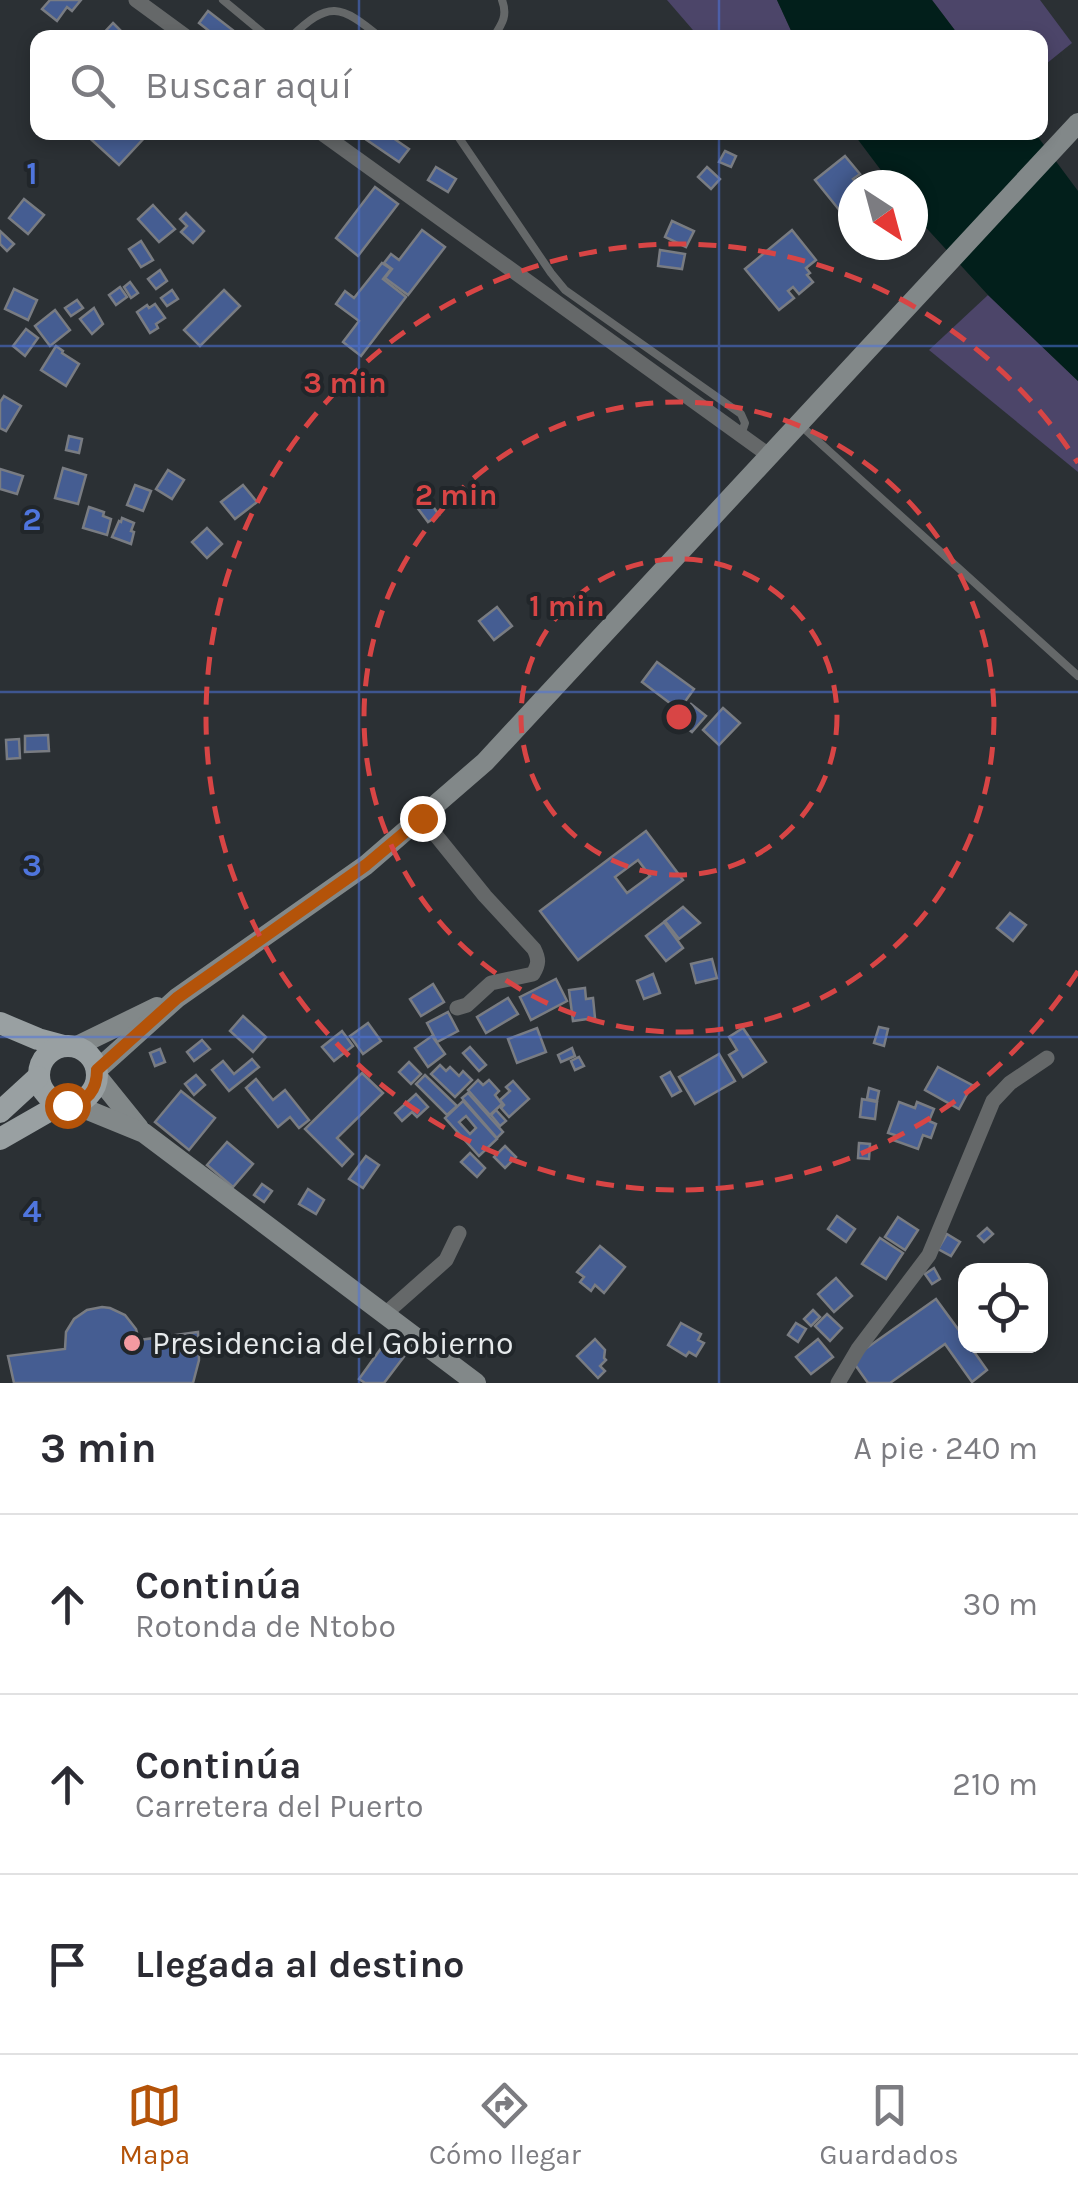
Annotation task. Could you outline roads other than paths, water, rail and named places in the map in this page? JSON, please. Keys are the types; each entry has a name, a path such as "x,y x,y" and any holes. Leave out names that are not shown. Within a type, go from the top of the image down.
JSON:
{"main road":[{"path":"0,1139 90,1095 97,1073 177,998 366,865 485,762 1075,126"},
{"path":"0,1112 39,1074 47,1054 177,998"},
{"path":"0,1023 90,1055 97,1073 144,1133 476,1383"},
{"path":"0,1023 39,1074 48,1097 144,1133"}],"street":[{"path":"136,0 177,30"},
{"path":"331,140 770,456"},
{"path":"422,818 485,896 525,937 539,959 533,974 491,984 467,1005 456,1008"},
{"path":"838,1383 858,1349 929,1254 993,1101 1010,1083 1047,1058"},
{"path":"385,1314 446,1260 459,1233"}],"lane":[{"path":"223,0 259,30"},
{"path":"498,30 506,10 502,0"},
{"path":"298,30 310,17 333,8 354,16 371,30"},
{"path":"460,140 566,290 741,414 745,423 742,436"},
{"path":"799,424 1078,676"}],"place":[{"name":"Presidencia del Gobierno","path":"132,1343"}]}
